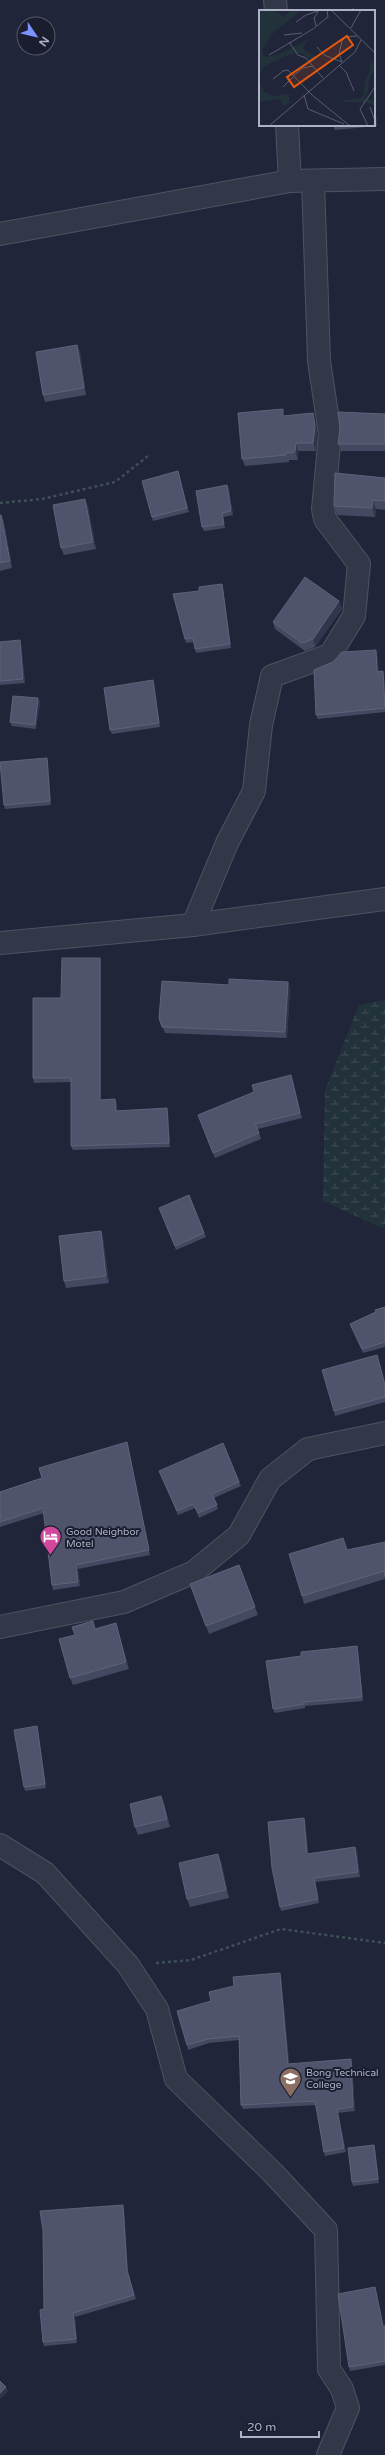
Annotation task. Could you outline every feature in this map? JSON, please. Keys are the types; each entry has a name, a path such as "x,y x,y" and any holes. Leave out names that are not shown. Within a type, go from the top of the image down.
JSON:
{"street":[{"path":"275,0 276,10"},
{"path":"287,126 290,181"},
{"path":"0,234 290,181 385,179"},
{"path":"192,925 226,843 254,791 261,725 272,676 330,654 354,616 359,564 325,520 322,509 330,434 319,360 313,181"},
{"path":"0,942 192,925 385,899"},
{"path":"0,1628 124,1602 194,1572 239,1536 270,1479 308,1449 385,1433"},
{"path":"0,1845 45,1873 128,1965 157,2009 176,2079 273,2173 326,2230 329,2369 342,2389 348,2408 328,2455"}],"path":[{"path":"0,503 42,499 115,482 148,456"},
{"path":"128,1965 191,1960 281,1929 385,1943"}],"green space":[{"path":"385,1000 385,1226 382,1228 323,1201 325,1090 359,1005"}],"building":[{"path":"77,345 84,388 43,395 36,352"},
{"path":"283,409 283,416 313,413 315,427 313,443 296,443 295,452 286,453 286,455 242,459 238,413"},
{"path":"338,412 385,414 385,444 338,444 340,428"},
{"path":"178,471 187,508 152,517 142,481"},
{"path":"335,473 385,478 385,501 373,500 372,508 334,506"},
{"path":"227,485 231,511 222,513 224,524 202,527 196,491"},
{"path":"85,499 93,542 61,548 53,505"},
{"path":"0,515 10,561 0,563"},
{"path":"305,577 339,601 313,639 302,643 273,622"},
{"path":"222,584 230,644 195,649 193,638 185,639 173,594 199,591 199,587"},
{"path":"20,640 23,679 0,681 0,642"},
{"path":"376,650 377,672 383,671 385,708 316,715 314,670 333,662 342,652"},
{"path":"153,680 159,723 110,730 104,688"},
{"path":"13,696 38,698 35,725 10,722"},
{"path":"47,758 50,801 4,805 0,762"},
{"path":"62,958 100,958 100,1100 115,1099 116,1111 167,1108 169,1143 71,1146 71,1078 33,1078 33,998 61,998"},
{"path":"229,979 288,982 285,1032 162,1027 159,1018 162,981 229,985"},
{"path":"291,1075 300,1113 255,1124 259,1133 213,1153 198,1115 254,1092 252,1085"},
{"path":"189,1195 204,1233 175,1246 159,1208"},
{"path":"101,1231 106,1276 64,1281 59,1236"},
{"path":"385,1307 385,1342 362,1349 350,1324 376,1312 375,1310"},
{"path":"377,1355 385,1385 385,1397 334,1411 322,1370"},
{"path":"127,1442 149,1550 76,1565 78,1582 52,1585 43,1508 0,1522 0,1492 42,1478 39,1468"},
{"path":"223,1443 239,1482 212,1494 217,1505 198,1513 193,1504 177,1511 159,1471"},
{"path":"343,1538 347,1550 385,1542 385,1576 384,1571 302,1596 289,1554"},
{"path":"239,1565 255,1607 206,1626 190,1584"},
{"path":"93,1621 95,1629 116,1623 126,1662 70,1678 59,1639 75,1635 72,1627"},
{"path":"357,1646 362,1697 304,1702 304,1704 273,1709 266,1661 301,1656 301,1652"},
{"path":"37,1726 45,1784 24,1787 14,1730"},
{"path":"161,1796 167,1819 135,1827 130,1804"},
{"path":"304,1818 307,1854 355,1847 358,1872 314,1878 318,1899 280,1907 272,1868 268,1822"},
{"path":"218,1854 226,1890 187,1899 179,1863"},
{"path":"280,1973 288,2064 351,2059 353,2107 337,2109 344,2148 324,2152 315,2101 241,2105 239,2036 208,2039 187,2045 177,2011 211,2001 209,1992 234,1986 233,1977"},
{"path":"374,2145 378,2179 352,2182 348,2148"},
{"path":"123,2205 127,2270 134,2295 73,2313 76,2339 43,2342 40,2310 44,2309 43,2231 40,2211"},
{"path":"375,2287 383,2326 385,2326 385,2361 349,2367 338,2294"},
{"path":"0,2381 6,2387 0,2393"}],"place":[{"name":"Good Neighbor Motel","path":"51,1556"},
{"name":"Bong Technical College","path":"291,2098"}]}
